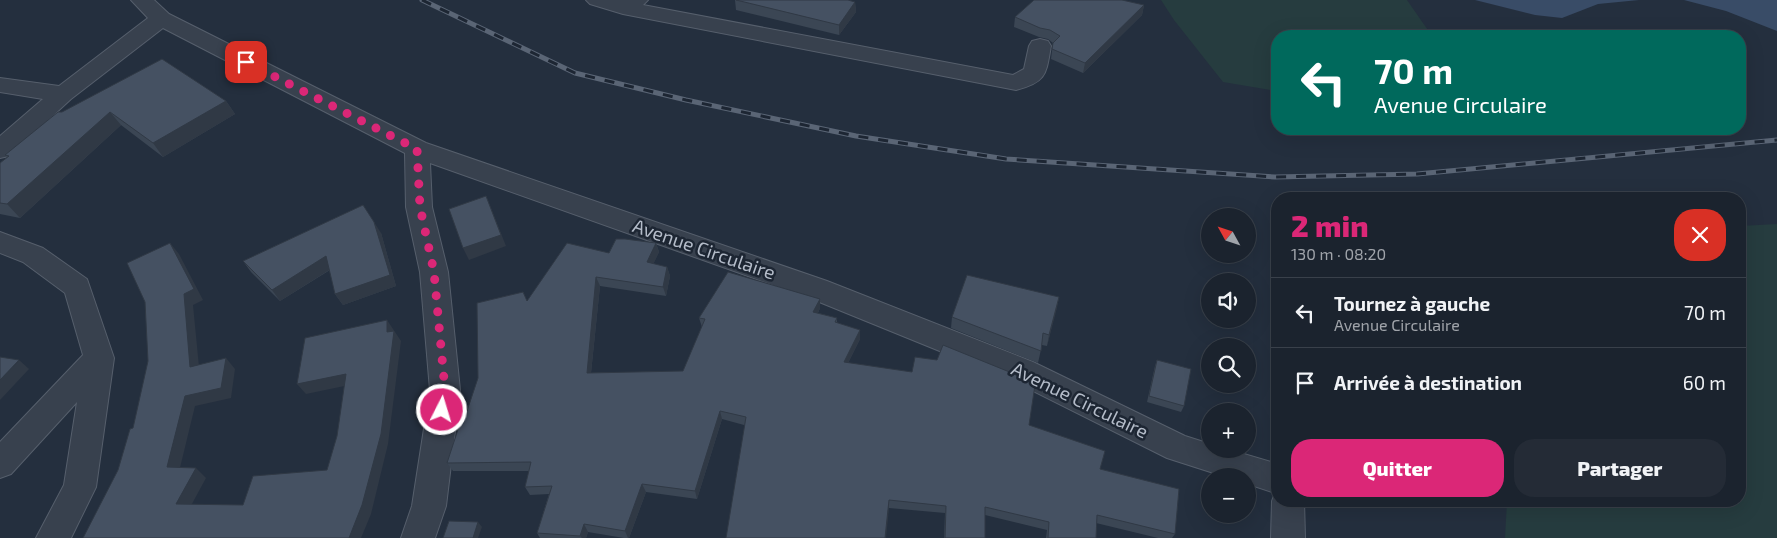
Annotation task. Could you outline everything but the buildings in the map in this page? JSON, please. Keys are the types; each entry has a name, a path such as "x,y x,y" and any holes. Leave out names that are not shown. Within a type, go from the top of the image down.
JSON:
{"street":[{"name":"Avenue Circulaire","path":"142,0 161,19 417,149 817,289 1022,371 1178,448 1271,477"},
{"path":"597,0 630,4 1016,83 1035,73 1040,46"},
{"path":"0,150 63,94 161,19"},
{"path":"0,84 63,94"},
{"path":"417,149 420,207 434,272 445,390 429,506 418,538"},
{"path":"0,242 32,255 77,287 99,358 80,487 53,538"},
{"path":"0,464 99,358"},
{"path":"1288,507 1288,538"}],"green space":[{"path":"1161,0 1407,0 1428,30 1271,30 1271,90 1223,82 1174,20"},
{"path":"1777,224 1777,538 1505,538 1507,507 1746,507 1746,226"}],"water":[{"path":"1475,0 1639,0 1598,4 1562,18 1535,15"},
{"path":"1684,0 1777,0 1777,31 1726,11"}],"railway":[{"path":"422,0 575,73 686,100 856,136 1006,159 1275,177 1417,174 1777,140"}],"route":[{"path":"246,62 417,149 420,207 434,272 445,390 442,410"}]}
